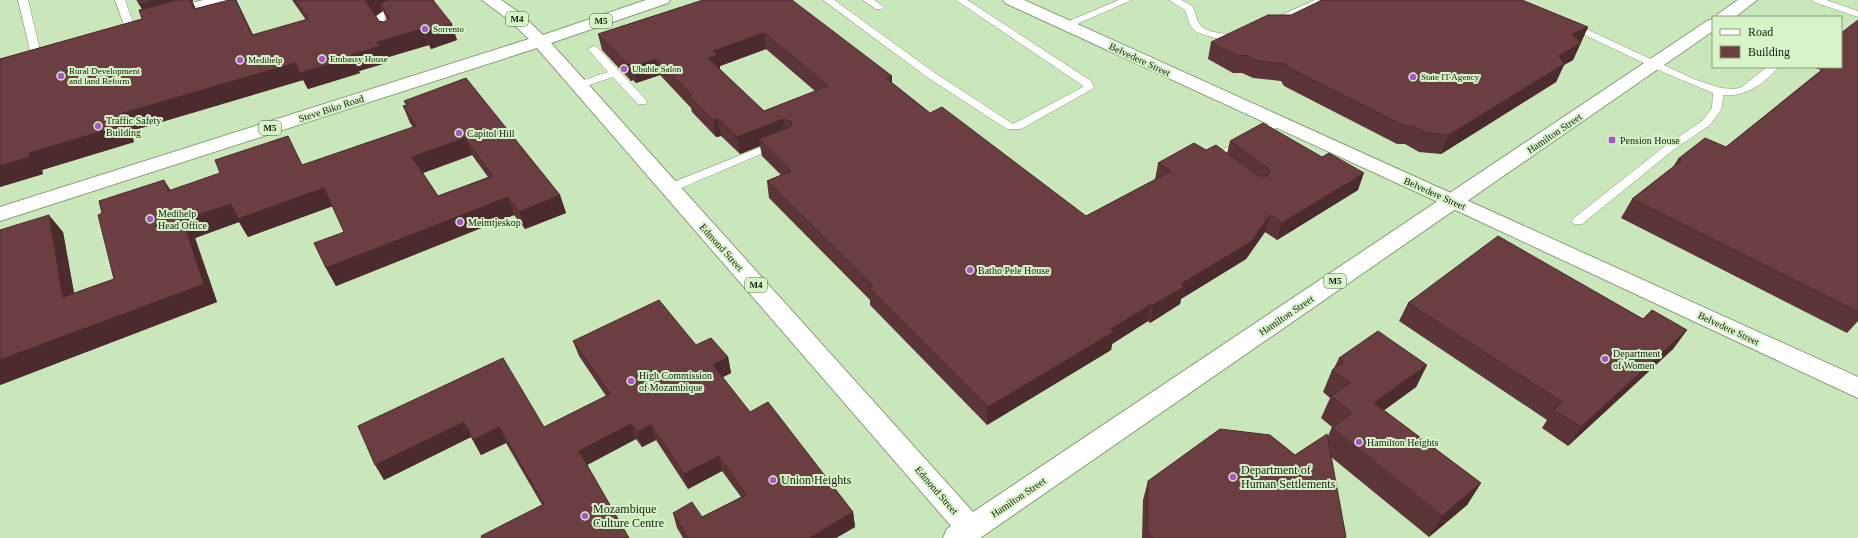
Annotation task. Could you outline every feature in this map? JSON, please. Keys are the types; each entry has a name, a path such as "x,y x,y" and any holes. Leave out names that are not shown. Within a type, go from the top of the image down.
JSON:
{"main road":[{"path":"135,23 221,0"},
{"name":"Edmond Street","path":"490,0 515,17 540,41 670,188 969,535"},
{"name":"Steve Biko Road","path":"0,214 540,41 662,0"},
{"name":"Belvedere Street","path":"1011,0 1454,201 1858,388"},
{"path":"1725,16 1748,0"},
{"name":"Hamilton Street","path":"969,535 1712,25"}],"lane":[{"path":"23,0 35,50"},
{"path":"120,0 135,23"},
{"path":"390,34 379,20 381,16 388,12 430,0"},
{"path":"828,0 931,75 1011,126 1017,127 1089,88 1087,83 961,0"},
{"path":"868,0 879,7"},
{"path":"1067,25 1127,0"},
{"path":"1174,0 1189,8 1196,27 1209,34 1219,37 1232,38 1243,34"},
{"path":"1817,0 1858,14"},
{"path":"1263,25 1321,1"},
{"path":"1833,16 1842,9"},
{"path":"1563,20 1654,65 1718,91 1742,91 1772,68"},
{"path":"593,49 642,102"},
{"path":"579,85 615,73"},
{"path":"1578,221 1669,148 1706,123 1717,108 1718,91"},
{"path":"1232,172 1220,163 1217,159 1219,156 1279,122"},
{"path":"670,188 787,140"}],"building":[{"path":"137,0 154,0 139,4"},
{"path":"177,0 190,0 194,9 229,0 236,0 252,35 308,19 295,0 369,0 366,2 379,21 384,22 390,18 380,4 387,0 433,0 452,24 425,32 422,29 377,42 380,46 351,55 353,57 300,73 295,63 120,114 123,125 29,153 30,157 0,166 0,59 142,19 139,10"},
{"path":"703,0 792,0 892,76 886,78 930,113 942,107 1086,216 1171,171 1158,163 1194,143 1206,150 1216,145 1258,176 1268,176 1270,171 1268,168 1230,141 1263,123 1322,157 1329,153 1364,173 1282,223 1270,215 1251,242 1181,284 1184,287 1153,305 1152,304 1111,329 1114,332 988,407 869,288 873,286 767,181 791,171 759,139 790,127 792,122 784,119 737,137 718,119 713,120 689,96 692,95 656,59 633,67 627,64 598,34","holes":["764,33 828,86 764,111 708,58 718,55 713,51"]},
{"name":"State IT Agency","path":"1322,0 1522,0 1588,27 1572,34 1581,43 1559,56 1564,64 1449,135 1427,133 1412,126 1404,126 1289,68 1286,64 1257,61 1246,55 1238,56 1211,42 1268,15 1291,15"},
{"path":"1858,20 1858,312 1632,199 1682,160 1678,159 1705,138 1726,147 1825,68 1842,68 1842,32"},
{"path":"466,78 560,195 519,212 508,197 326,268 314,243 344,232 324,188 238,219 231,204 183,220 204,284 0,360 0,230 49,215 63,297 114,279 98,215 102,213 99,201 164,180 168,191 220,173 215,160 288,136 302,165 416,126 403,106 407,105 404,101","holes":["465,138 493,176 438,196 412,157"]},
{"name":"Department of Women","path":"1498,236 1643,319 1652,310 1687,330 1581,427 1554,410 1562,402 1408,303"},
{"path":"659,300 696,345 711,338 728,357 713,365 750,412 768,402 853,512 810,538 688,538 673,513 692,502 702,517 746,495 719,456 684,474 651,425 637,432 631,424 579,451 629,538 482,538 481,536 544,504 499,427 473,440 464,422 375,465 358,426 503,358 544,427 610,394 573,341"},
{"path":"1378,331 1427,365 1374,403 1481,483 1442,516 1332,428 1352,413 1331,396 1350,383 1332,370 1344,362 1339,358"},
{"name":"Department of Human Settlements","path":"1220,429 1270,435 1295,455 1327,434 1346,537 1153,538 1147,532 1148,481"}],"place":[{"name":"Sorrento","path":"425,29"},
{"name":"Embassy House","path":"322,59"},
{"name":"Medihelp","path":"240,60"},
{"name":"Ubuhle Salon","path":"624,69"},
{"name":"Rural Development and land Reform","path":"61,76"},
{"name":"State IT Agency","path":"1413,77"},
{"name":"Traffic Safety Building","path":"98,126"},
{"name":"Capitol Hill","path":"459,133"},
{"name":"Pension House","path":"1612,140"},
{"name":"Medihelp Head Office","path":"150,219"},
{"name":"Meimtjeskop","path":"460,222"},
{"name":"Batho Pele House","path":"970,270"},
{"name":"Department of Women","path":"1605,359"},
{"name":"High Commission of Mozambique","path":"631,381"},
{"name":"Hamilton Heights","path":"1359,442"},
{"name":"Department of Human Settlements","path":"1233,477"},
{"name":"Union Heights","path":"773,480"},
{"name":"Mozambique Culture Centre","path":"585,516"}]}
